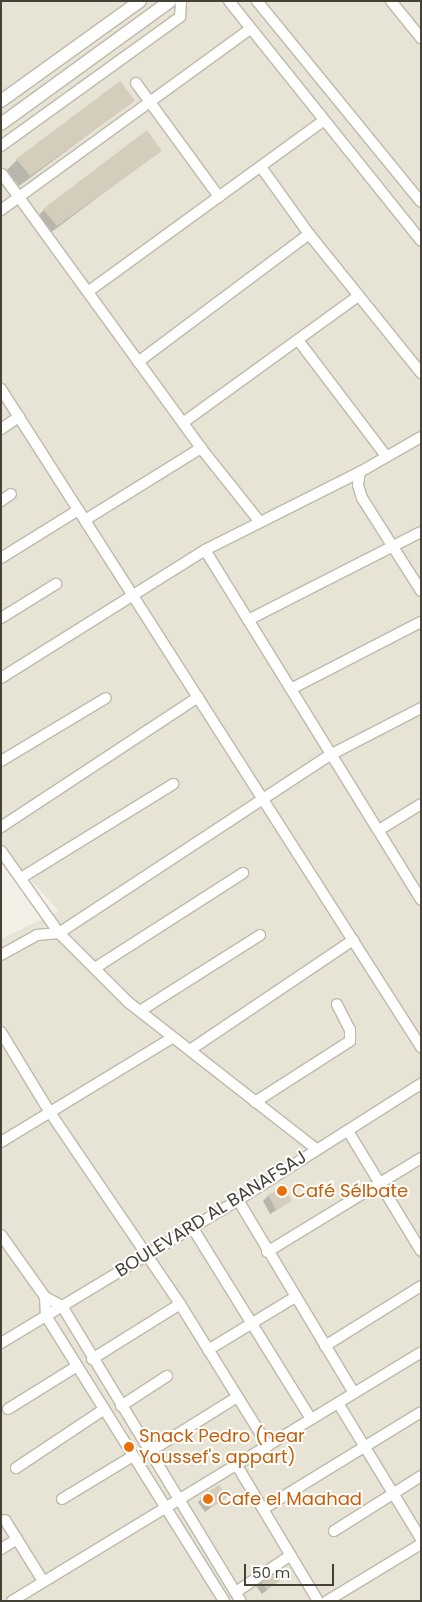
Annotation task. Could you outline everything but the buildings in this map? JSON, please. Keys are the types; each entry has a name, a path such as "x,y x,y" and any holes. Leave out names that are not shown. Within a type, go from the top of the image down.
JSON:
{"street":[{"path":"1,101 140,1"},
{"path":"1,124 170,1"},
{"path":"1,146 180,17 181,1"},
{"path":"229,1 322,122 421,241"},
{"path":"257,1 420,198"},
{"path":"391,1 421,38"},
{"path":"1,210 250,29"},
{"path":"136,83 219,197"},
{"path":"89,291 322,122"},
{"path":"262,167 309,234 421,373"},
{"path":"2,174 89,291 201,448 259,521"},
{"path":"138,362 309,234"},
{"path":"184,422 358,296"},
{"path":"298,340 386,456"},
{"path":"1,388 353,940 418,1033 421,1046"},
{"path":"1,429 19,417"},
{"path":"1,678 205,550 259,521 360,472 421,437"},
{"path":"85,520 201,448"},
{"path":"360,472 358,486 362,498 421,591"},
{"path":"1,500 11,494"},
{"path":"1,558 78,510"},
{"path":"248,620 421,532"},
{"path":"205,550 419,894"},
{"path":"1,618 56,584"},
{"path":"291,689 421,622"},
{"path":"1,827 198,697"},
{"path":"1,762 106,698"},
{"path":"1,955 37,935 59,933 264,801 332,754 421,708"},
{"path":"21,878 174,784"},
{"path":"378,830 421,804"},
{"path":"1,852 59,933 140,1011 172,1038 316,1149"},
{"path":"95,968 243,873"},
{"path":"140,1011 260,935"},
{"path":"190,1050 353,940"},
{"path":"255,1102 350,1041 350,1030 337,1004"},
{"path":"1,1032 49,1111 180,1304 268,1446"},
{"path":"1,1142 49,1111 172,1038"},
{"name":"BOULEVARD AL BANAFSAJ","path":"1,1343 146,1253 238,1200 421,1084"},
{"path":"348,1131 421,1251"},
{"path":"267,1252 421,1158"},
{"path":"238,1200 267,1252 354,1393"},
{"path":"192,1227 311,1418"},
{"path":"1,1235 45,1298 62,1306 92,1359 239,1596 291,1555"},
{"path":"325,1346 421,1286"},
{"path":"45,1298 46,1316 224,1601"},
{"path":"208,1350 295,1298"},
{"path":"92,1359 180,1304"},
{"path":"12,1601 178,1497 268,1446 421,1352"},
{"path":"8,1409 77,1366"},
{"path":"122,1406 167,1376"},
{"path":"149,1452 238,1397"},
{"path":"338,1403 421,1539"},
{"path":"16,1468 103,1410"},
{"path":"263,1509 421,1412"},
{"path":"62,1499 133,1456"},
{"path":"236,1464 318,1601"},
{"path":"334,1531 421,1476"},
{"path":"5,1520 43,1581"},
{"path":"1,1549 17,1539"},
{"path":"326,1601 421,1544"}],"shaded area":[{"path":"1,1 421,1 421,1601 1,1601 1,939 59,911 1,848"}],"place":[{"name":"Café Sélbate","path":"282,1191"},
{"name":"Snack Pedro (near Youssef's appart)","path":"129,1447"},
{"name":"Cafe el Maahad","path":"208,1499"}]}
